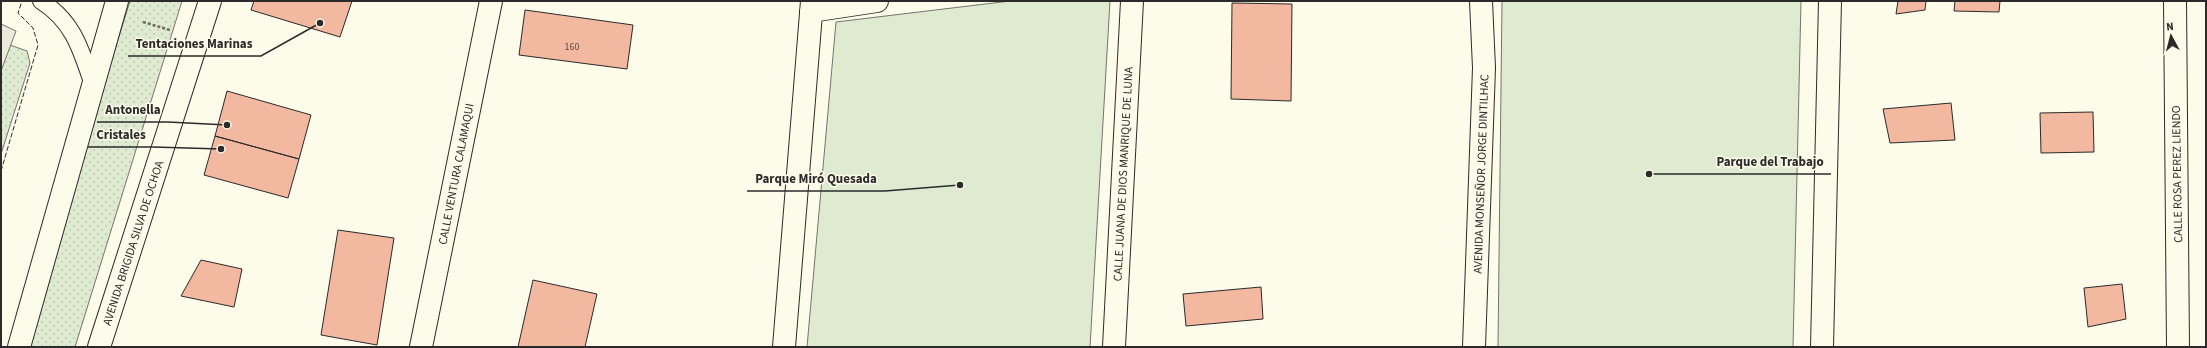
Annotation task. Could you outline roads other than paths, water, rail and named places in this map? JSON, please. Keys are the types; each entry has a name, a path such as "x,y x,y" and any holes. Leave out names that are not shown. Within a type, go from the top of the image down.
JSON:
{"street":[{"name":"AVENIDA BRIGIDA SILVA DE OCHOA","path":"99,347 210,1"},
{"name":"CALLE VENTURA CALAMAQUI","path":"421,347 491,1"},
{"path":"784,347 812,6 877,1"},
{"name":"CALLE JUANA DE DIOS MANRIQUE DE LUNA","path":"1114,347 1132,1"},
{"name":"AVENIDA MONSEÑOR JORGE DINTILHAC","path":"1474,347 1484,68 1481,1"},
{"path":"1822,347 1830,1"},
{"name":"CALLE ROSA PEREZ LIENDO","path":"2175,1 2178,347"},
{"path":"19,347 115,7"}],"lane":[{"path":"41,1 53,9 78,40 93,85"}],"place":[{"name":"Tentaciones Marinas","path":"320,23"},
{"name":"Antonella","path":"227,125"},
{"name":"Cristales","path":"221,149"},
{"name":"Parque del Trabajo","path":"1649,174"},
{"name":"Parque Miró Quesada","path":"960,185"}]}
